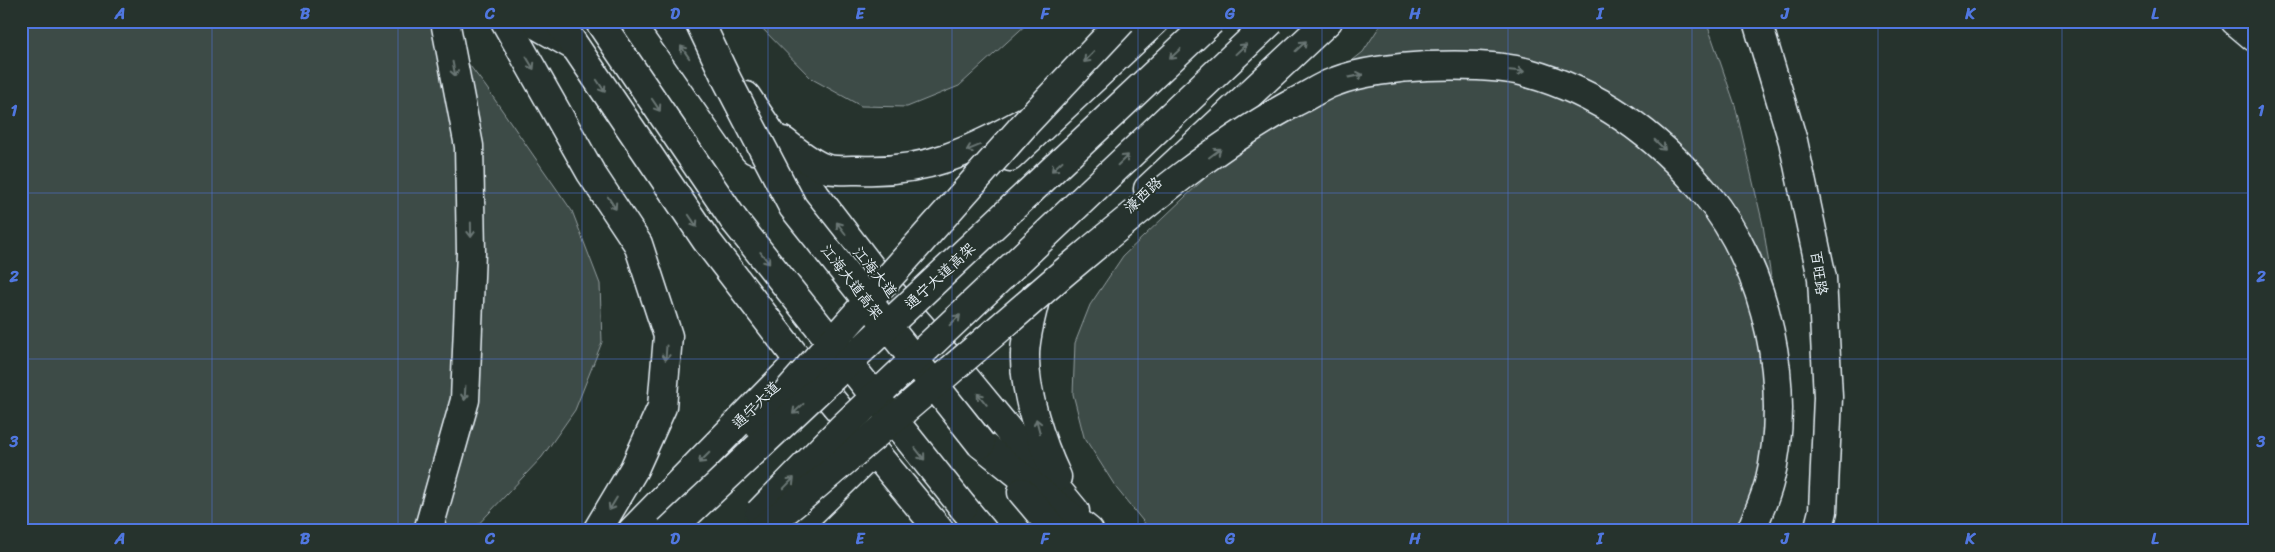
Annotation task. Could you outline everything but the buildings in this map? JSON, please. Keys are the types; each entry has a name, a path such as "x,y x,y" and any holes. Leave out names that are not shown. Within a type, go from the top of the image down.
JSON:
{"main road":[{"path":"428,531 465,400 471,252 469,146 445,21"},
{"path":"505,21 591,173 638,244 668,336 662,407 634,469 597,531"},
{"path":"530,21 574,46"},
{"path":"558,21 706,240 799,361 940,531"},
{"path":"599,21 734,220 983,531"},
{"name":"江海大道高架","path":"664,21 793,207 980,444 1055,531"},
{"path":"697,21 793,207"},
{"name":"江海大道","path":"697,21 793,166 881,281 957,368 1093,531"},
{"path":"664,531 1026,123 1122,21"},
{"path":"881,281 1155,21"},
{"name":"通宁大道高架","path":"669,531 1211,21"},
{"path":"743,531 841,429 1271,21"},
{"name":"濠西路","path":"957,368 1328,21"},
{"name":"百旺路","path":"1757,21 1793,142 1822,278 1828,397 1822,512 1818,531"},
{"path":"2235,21 2254,37"},
{"path":"760,531 1131,216 1252,125 1335,81 1400,67 1455,65 1526,72 1596,100 1647,133 1689,173 1716,206 1744,256 1763,304 1776,360 1779,420 1769,484 1752,531"},
{"path":"767,127 798,154 828,169 883,171 930,165 980,146 1078,92"},
{"name":"通宁大道","path":"632,531 799,361 881,281"},
{"path":"1036,295 1025,355 1029,393 1045,452 1069,503"},
{"path":"792,531 957,368"},
{"path":"980,444 1089,531"}],"shaded area":[{"path":"21,21 436,21 486,87 572,211 600,284 602,342 575,410 542,457 472,531 21,531"},
{"path":"755,21 1030,21 959,86 907,107 861,106 812,79"},
{"path":"1383,21 1706,21 1735,105 1763,225 1774,297 1765,531 1151,531 1117,489 1084,437 1073,394 1075,343 1090,305 1123,256 1205,178 1363,52"}]}
